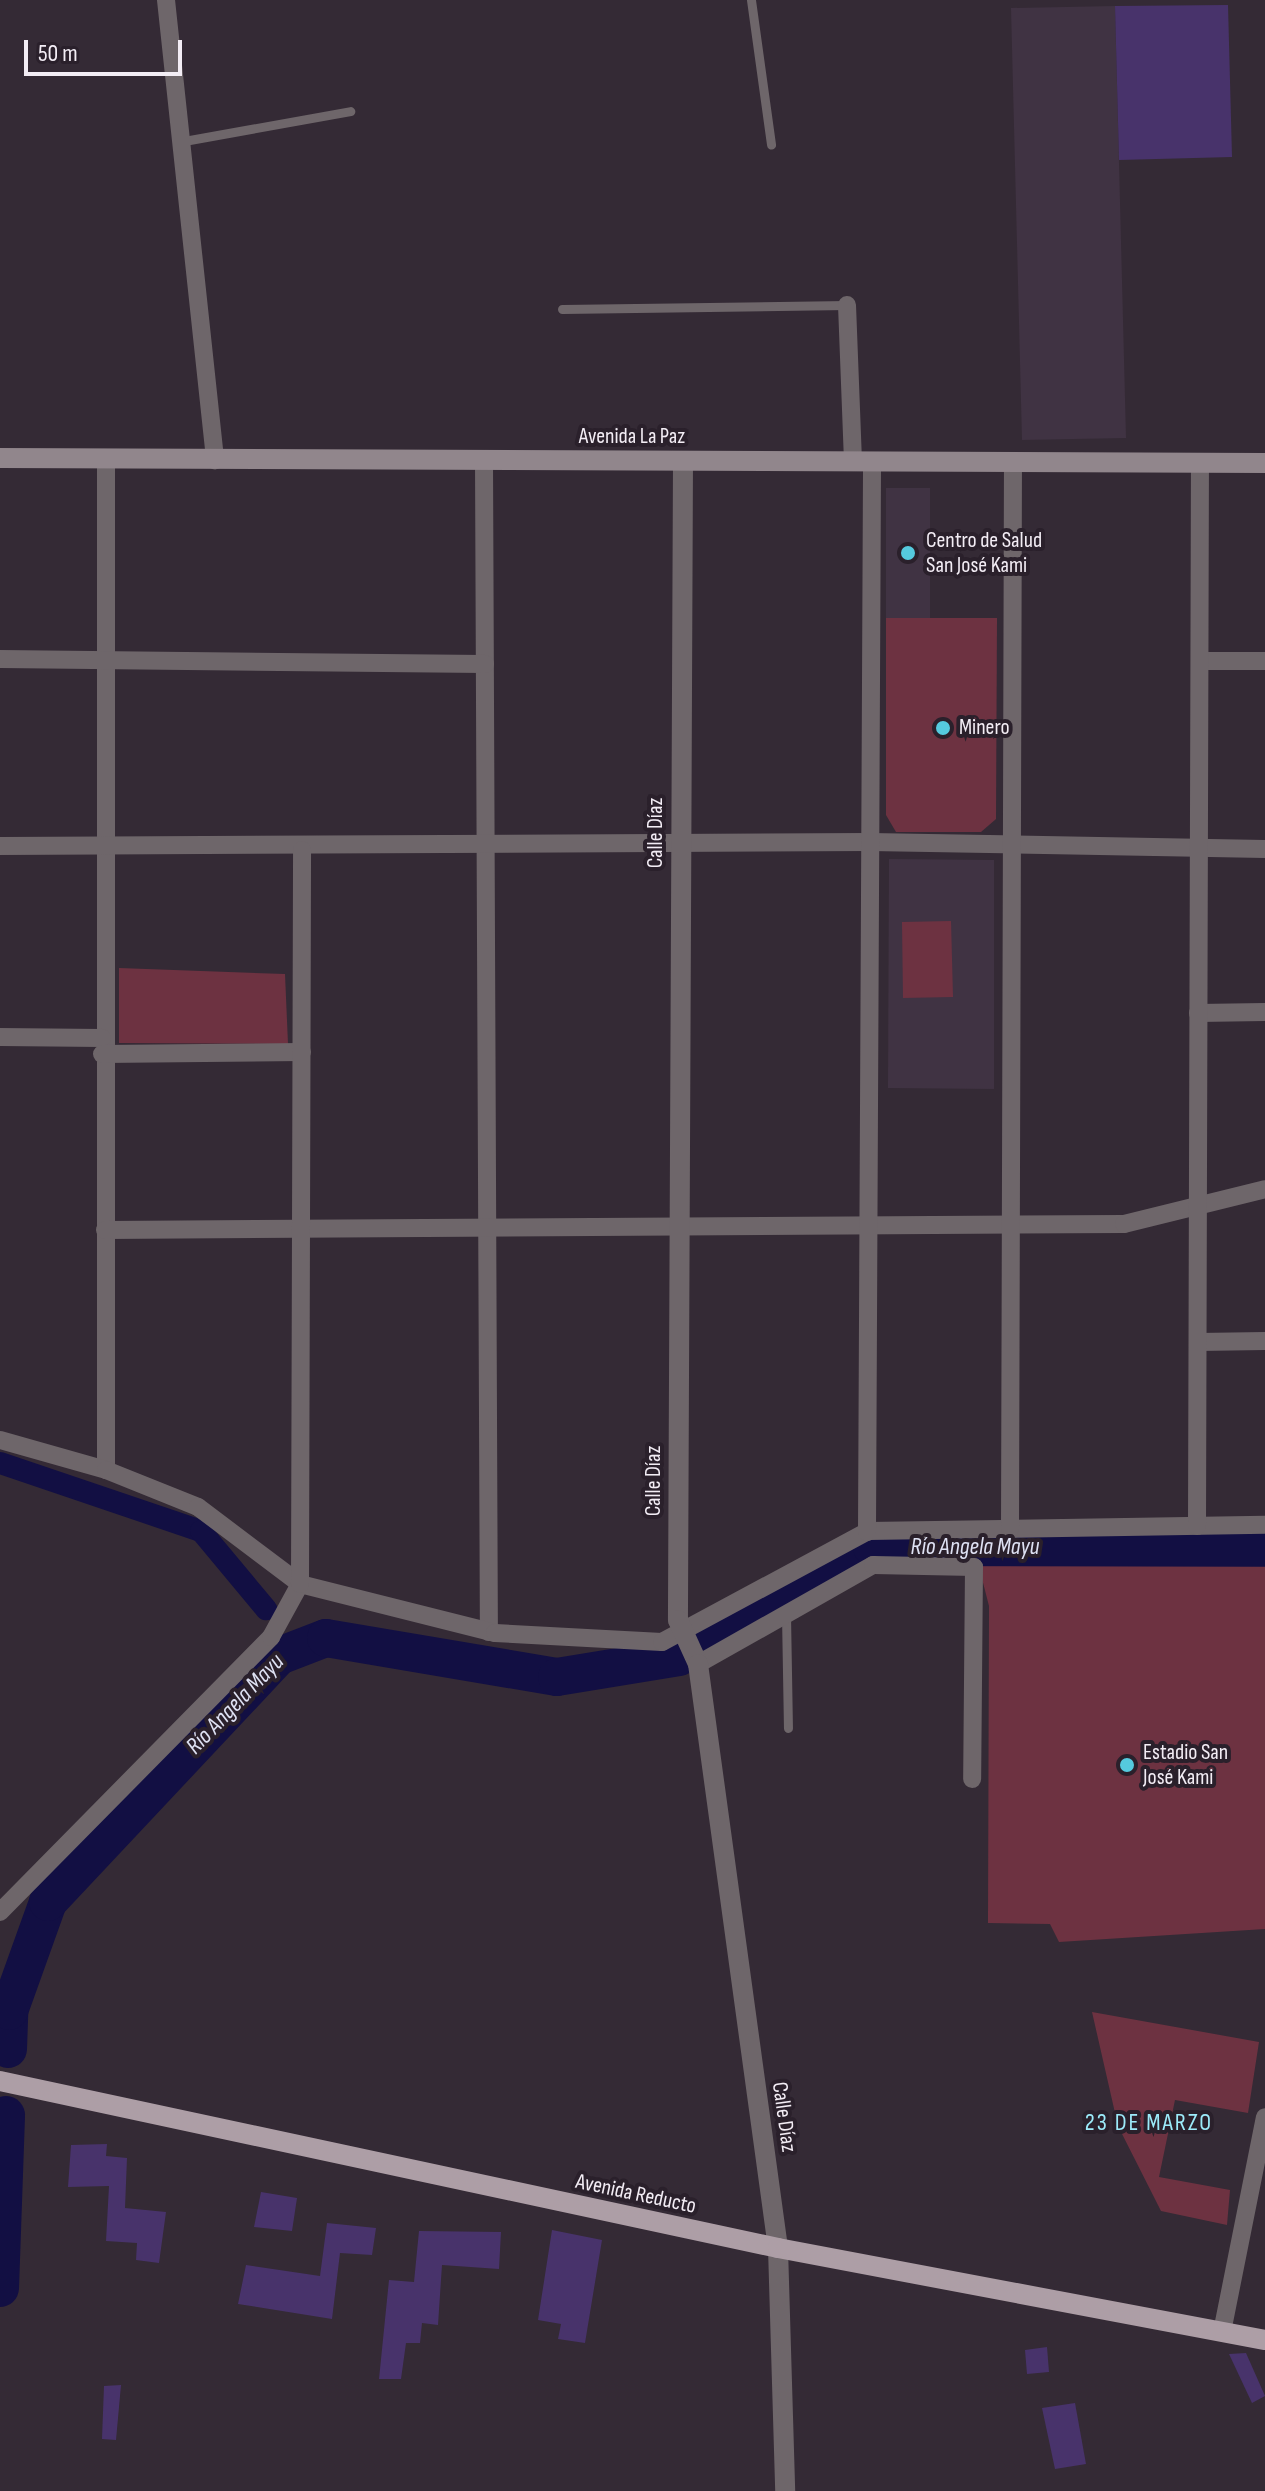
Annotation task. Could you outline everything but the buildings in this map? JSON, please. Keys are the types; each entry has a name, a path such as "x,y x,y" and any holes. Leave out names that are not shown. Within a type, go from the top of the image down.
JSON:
{"main road":[{"name":"Avenida La Paz","path":"0,458 1265,463"},
{"name":"Avenida Reducto","path":"0,2081 778,2248 1265,2340"}],"street":[{"path":"166,0 184,141 215,460"},
{"path":"847,305 862,462 870,842 867,1532"},
{"path":"106,460 102,1046 106,1470"},
{"path":"484,461 489,1632"},
{"name":"Calle Díaz","path":"683,461 678,1620 687,1633 698,1664 778,2248 785,2491"},
{"path":"1010,1529 1013,462"},
{"path":"1197,1526 1200,464"},
{"path":"0,659 485,664"},
{"path":"1200,661 1265,661"},
{"path":"0,846 302,850 870,842 1265,849"},
{"path":"0,1912 271,1637 300,1584 302,850"},
{"path":"1198,1013 1265,1012"},
{"path":"0,1037 102,1046 302,1052"},
{"path":"105,1230 679,1230 1124,1224 1265,1189"},
{"path":"1198,1342 1265,1341"},
{"path":"0,1440 106,1470 198,1507 300,1584 489,1632 662,1642 687,1633 867,1532 1265,1525"},
{"path":"698,1664 873,1565 974,1567 972,1779"},
{"path":"1222,2332 1263,2140 1265,2117"}],"lane":[{"path":"751,0 771,145"},
{"path":"184,141 350,111"},
{"path":"562,309 847,305"},
{"path":"786,1615 788,1728"}],"shaded area":[{"path":"1115,6 1126,438 1022,440 1011,8"},
{"name":"Centro de Salud San José Kami","path":"886,488 930,488 930,618 886,618"},
{"path":"886,618 997,618 996,819 981,832 896,832 886,815"},
{"path":"889,859 994,860 994,1089 888,1088"},
{"path":"951,921 953,997 903,998 902,922"},
{"path":"119,968 285,974 288,1044 119,1043"},
{"name":"Estadio San José Kami","path":"1265,1535 1265,1929 1059,1942 1050,1924 988,1923 989,1606 978,1563 958,1555 956,1536"},
{"path":"1092,2012 1259,2042 1248,2113 1175,2100 1159,2177 1230,2190 1227,2225 1161,2211 1118,2126"}],"waterway":[{"path":"0,1463 201,1531 266,1609"},
{"name":"Río Angela Mayu","path":"710,1641 872,1547 1265,1548"},
{"path":"8,2049 9,2011 48,1902 279,1656 326,1638 557,1677 679,1657"},
{"name":"Río Angela Mayu","path":"0,2288 6,2115"}],"place":[{"name":"Centro de Salud San José Kami","path":"908,553"},
{"name":"Minero","path":"943,728"},
{"name":"Estadio San José Kami","path":"1127,1765"}],"district":[{"name":"23 DE MARZO","path":"1149,2123"}]}
